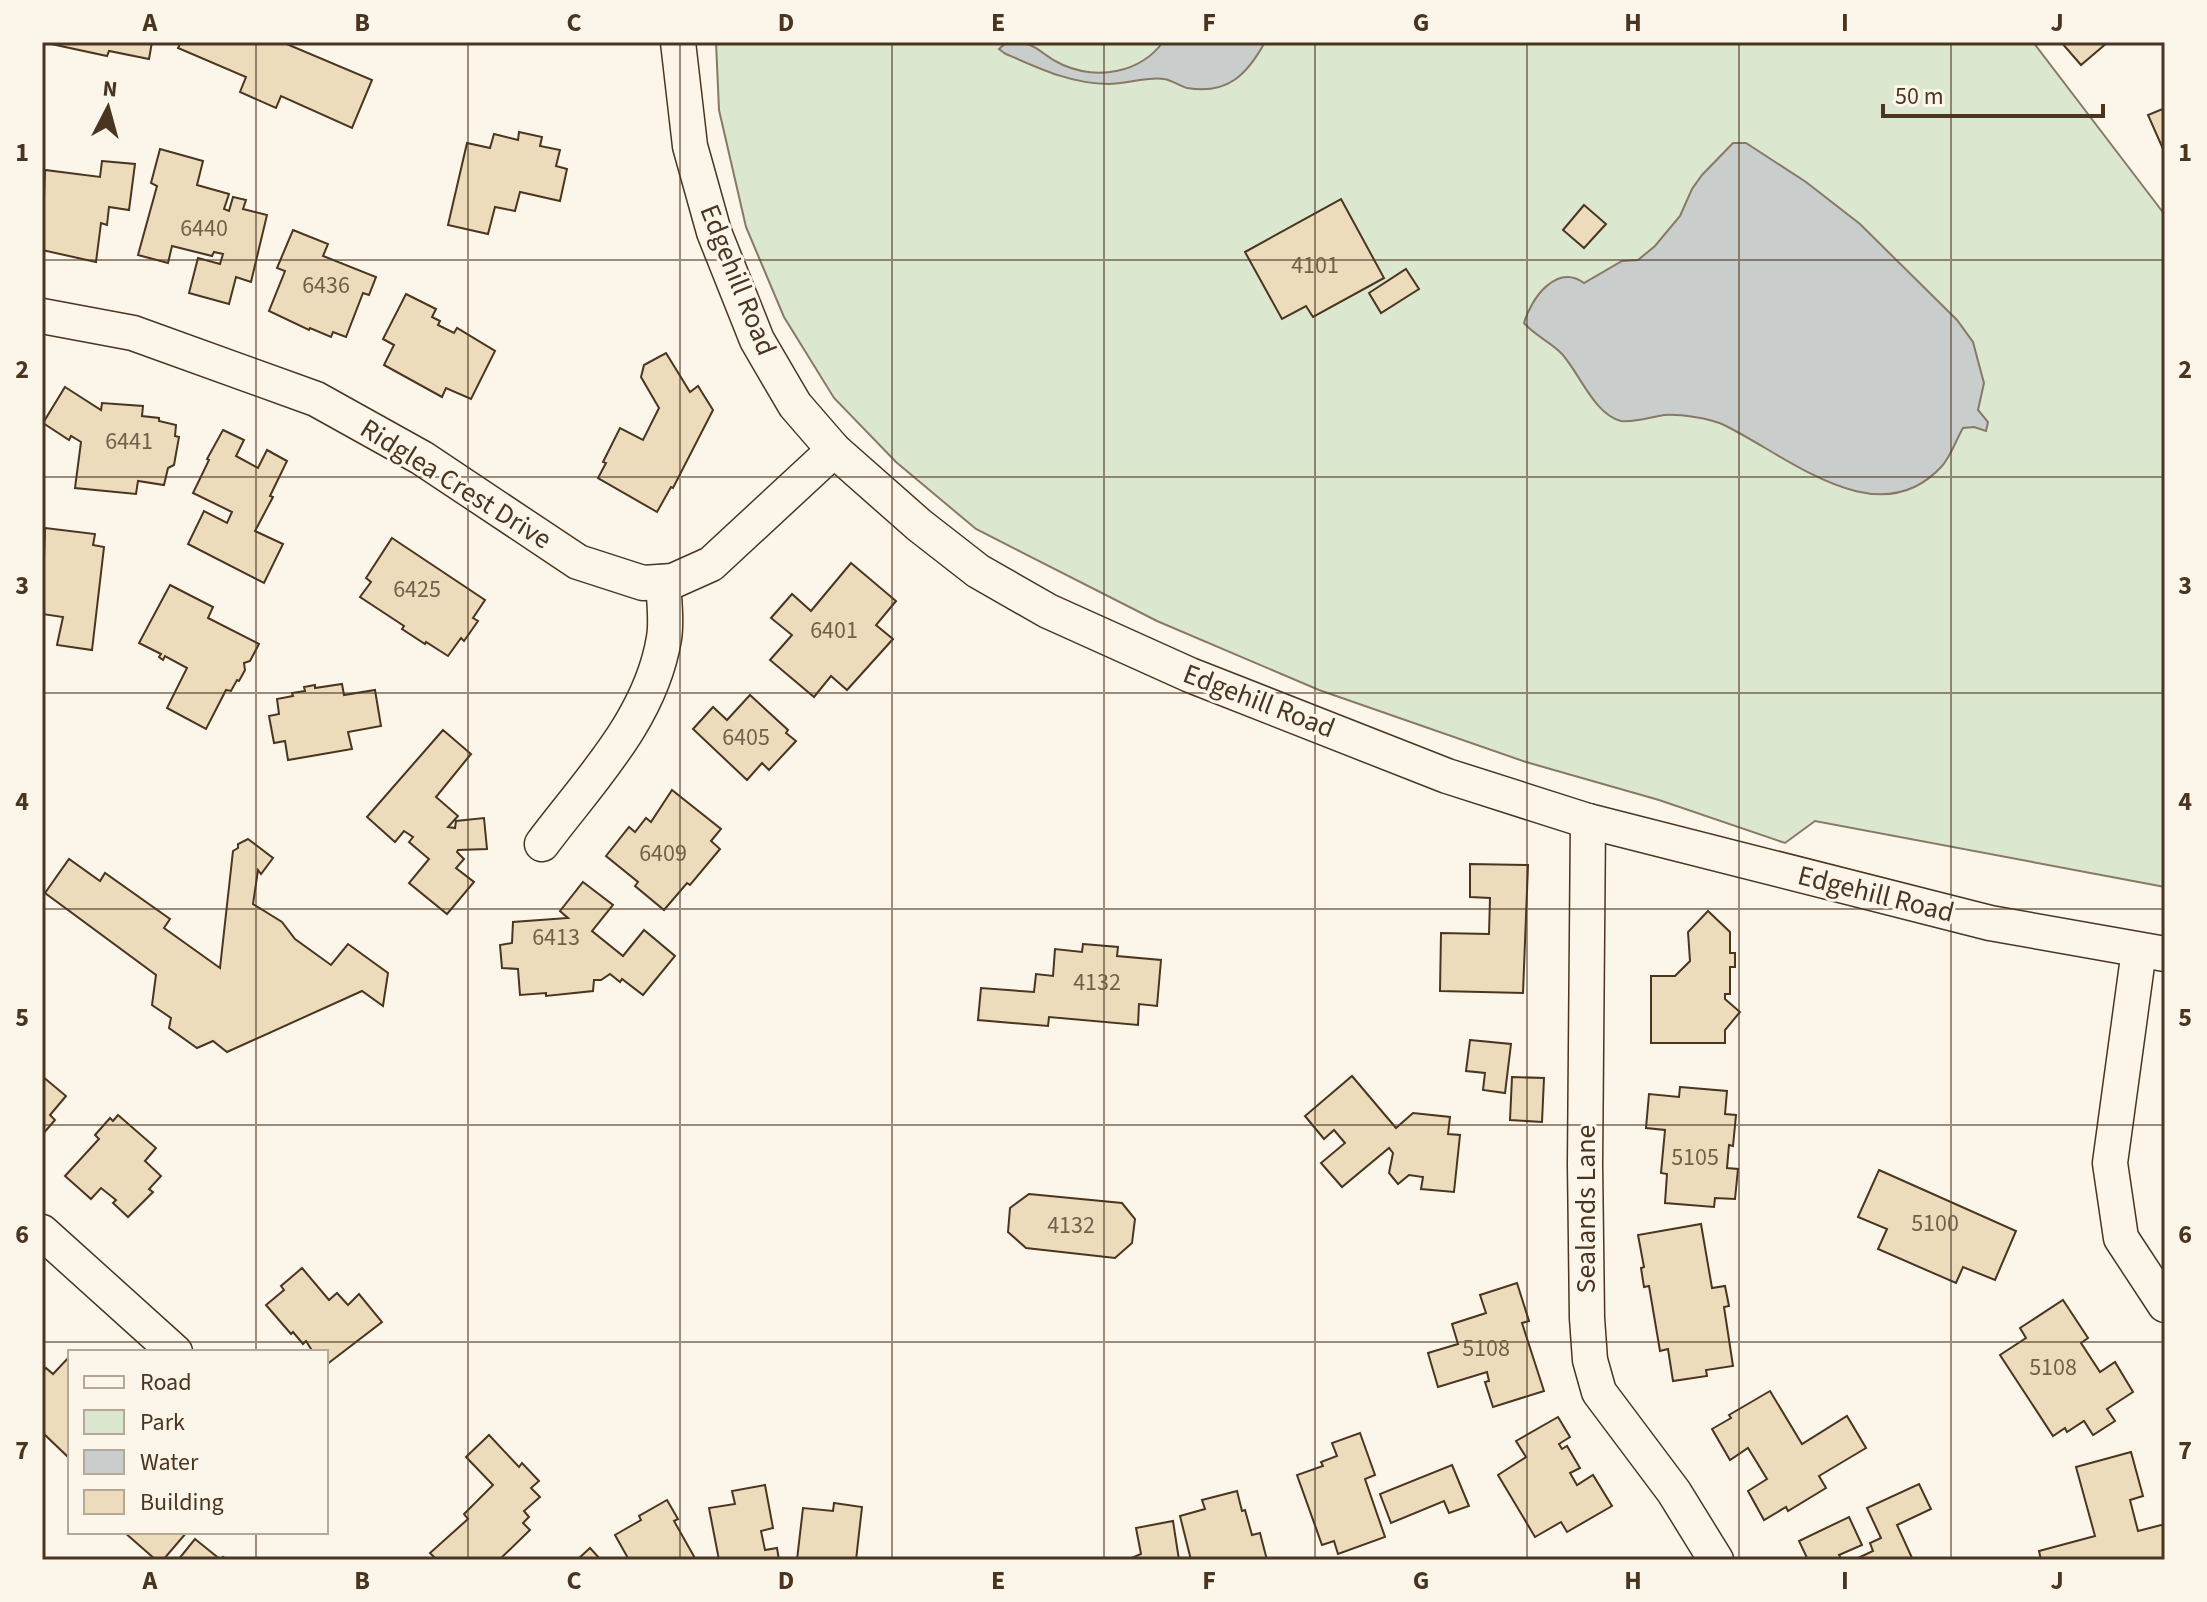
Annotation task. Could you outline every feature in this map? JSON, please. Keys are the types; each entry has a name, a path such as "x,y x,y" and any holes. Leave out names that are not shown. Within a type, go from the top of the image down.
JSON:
{"street":[{"name":"Edgehill Road","path":"678,42 690,146 714,232 757,340 795,405 834,450 919,525 978,571 1048,611 1190,675 1447,776 1588,821 1990,923 2152,952"},
{"name":"Ridglea Crest Drive","path":"42,316 133,333 316,399 422,458 578,562 643,583 673,581 711,564 834,450"},
{"path":"542,844 633,724 650,688 665,637 663,582"},
{"name":"Sealands Lane","path":"1588,821 1585,1164 1590,1360 1599,1392 1674,1492 1716,1560"},
{"path":"2152,952 2110,1163 2121,1238 2165,1305"},
{"path":"42,1232 173,1350"}],"green space":[{"path":"716,42 2033,42 2165,215 2165,887 1815,821 1785,843 1659,800 1526,762 1319,690 1157,621 976,529 896,462 834,398 784,317 746,227 719,110"}],"water":[{"path":"1007,42 1033,46 1054,61 1076,70 1104,72 1118,71 1143,61 1163,42 1265,42 1251,64 1234,80 1214,88 1201,89 1187,88 1158,78 1109,84 1068,78 1004,53 999,49"},
{"path":"1733,143 1746,143 1806,182 1860,224 1957,320 1973,342 1984,383 1978,410 1988,422 1986,431 1974,427 1963,428 1942,466 1917,486 1890,494 1862,492 1833,484 1724,425 1703,418 1664,415 1621,421 1611,417 1595,402 1562,354 1524,323 1539,294 1555,280 1574,278 1584,283 1622,261 1638,260 1655,246 1680,216 1702,175"}],"building":[{"path":"42,42 152,42 149,59 109,51 107,56"},
{"path":"181,42 282,42 372,80 352,128 281,96 276,108 240,92 246,77 178,48"},
{"path":"2061,42 2108,42 2081,65"},
{"path":"2165,108 2165,148 2163,149 2148,115"},
{"path":"519,132 542,137 540,146 560,150 556,166 567,169 560,201 520,192 515,211 495,207 488,234 448,225 467,143 490,148 494,134 518,140"},
{"path":"160,149 203,161 197,185 229,194 224,209 229,211 233,197 246,200 243,209 267,215 251,282 236,277 229,304 189,293 198,258 220,264 223,254 214,252 212,256 172,246 168,263 138,255 157,186 151,183"},
{"path":"102,161 135,164 129,210 109,207 107,225 101,223 96,262 42,250 45,170 100,177"},
{"path":"1341,199 1384,278 1313,317 1306,306 1282,319 1245,252"},
{"path":"1584,205 1606,224 1584,248 1563,230"},
{"path":"293,230 328,244 323,256 376,277 369,295 363,293 346,337 333,332 331,337 309,330 269,311 285,271 277,268"},
{"path":"1406,269 1419,289 1381,313 1369,293"},
{"path":"406,294 436,309 432,317 440,321 438,325 454,333 457,328 495,351 471,399 446,388 442,397 384,365 394,345 383,339"},
{"path":"666,353 690,392 698,386 713,410 673,488 657,512 598,478 620,428 643,440 659,408 641,377 644,365"},
{"path":"65,387 101,410 102,403 143,406 142,416 159,418 159,421 176,425 175,436 179,437 174,465 168,468 164,485 138,481 136,494 75,488 81,442 71,436 69,440 43,423"},
{"path":"223,430 244,440 236,456 258,468 267,450 287,461 255,531 283,544 264,583 188,544 204,511 227,523 232,512 193,493"},
{"path":"45,528 95,534 93,545 104,547 92,650 57,645 63,617 42,614"},
{"path":"392,538 485,600 473,618 478,621 448,656 402,629 404,626 360,597 371,582 366,578"},
{"path":"851,563 896,601 876,625 893,639 847,690 831,676 814,697 770,660 792,635 771,618 792,594 811,611"},
{"path":"170,585 213,607 208,618 259,644 250,661 244,663 245,670 239,681 231,691 226,690 206,729 167,708 187,668 165,656 163,660 159,657 161,654 139,643"},
{"path":"342,684 344,695 375,690 381,726 348,732 352,749 288,760 285,741 274,743 269,716 279,714 277,699 305,691 304,687"},
{"path":"750,695 796,741 769,770 762,763 747,780 693,729 713,707 727,720"},
{"path":"443,730 471,754 436,797 458,816 448,827 455,828 456,821 484,818 487,849 458,850 464,859 456,868 474,882 447,914 409,883 429,859 409,842 413,837 404,831 395,842 367,817"},
{"path":"672,790 721,829 711,841 720,849 664,910 635,886 638,882 606,856 629,827 635,832 646,818 651,822"},
{"path":"248,839 273,858 261,874 258,870 253,904 282,922 295,939 331,965 348,944 388,973 383,1006 362,991 227,1052 213,1041 197,1048 169,1028 171,1018 152,1005 156,975 45,893 69,859 100,881 105,873 170,919 164,928 220,968 233,851"},
{"path":"1470,864 1528,865 1523,993 1440,991 1441,933 1489,934 1490,898 1470,897"},
{"path":"583,882 613,905 592,931 623,956 644,930 675,956 643,995 610,974 601,980 594,980 593,991 546,996 546,993 520,995 518,969 502,968 500,945 512,943 513,922 568,918 560,911"},
{"path":"1708,911 1730,932 1730,953 1735,953 1735,967 1730,967 1730,994 1725,994 1725,999 1740,1012 1725,1030 1725,1043 1651,1043 1651,976 1675,976 1690,961 1688,932"},
{"path":"1083,944 1118,947 1117,956 1161,960 1157,1006 1139,1004 1138,1025 1049,1017 1048,1026 978,1020 981,988 1034,992 1036,974 1053,976 1055,949 1082,952"},
{"path":"1470,1040 1511,1044 1505,1093 1483,1090 1485,1073 1466,1071"},
{"path":"42,1076 66,1096 50,1115 55,1120 42,1135"},
{"path":"1352,1076 1396,1128 1413,1113 1450,1117 1448,1134 1460,1135 1454,1192 1421,1189 1423,1177 1409,1175 1398,1184 1389,1173 1393,1153 1389,1148 1342,1187 1321,1163 1345,1143 1334,1130 1324,1139 1305,1116"},
{"path":"1512,1077 1544,1078 1542,1122 1510,1120"},
{"path":"1680,1087 1727,1091 1725,1114 1736,1115 1727,1168 1738,1169 1735,1199 1715,1198 1714,1207 1665,1203 1667,1174 1661,1173 1665,1130 1646,1128 1649,1094 1679,1097"},
{"path":"118,1115 156,1148 145,1161 161,1176 149,1189 153,1192 128,1217 113,1203 116,1200 101,1188 91,1199 65,1176 99,1139 95,1135 110,1118 113,1121"},
{"path":"1879,1170 2016,1231 1995,1280 1963,1267 1956,1283 1878,1249 1887,1229 1858,1217"},
{"path":"1029,1194 1122,1203 1135,1219 1132,1243 1115,1258 1026,1248 1008,1232 1010,1208"},
{"path":"1701,1224 1712,1288 1725,1286 1729,1306 1724,1307 1733,1366 1706,1370 1707,1376 1673,1381 1668,1349 1660,1351 1649,1286 1644,1287 1638,1235"},
{"path":"302,1268 329,1300 337,1293 348,1305 359,1294 382,1322 328,1363 328,1350 312,1350 306,1341 303,1344 266,1305 284,1290 281,1286"},
{"path":"1517,1283 1529,1321 1522,1323 1544,1391 1493,1407 1485,1382 1489,1381 1487,1372 1438,1387 1428,1353 1458,1344 1452,1324 1486,1313 1480,1295"},
{"path":"2063,1300 2088,1338 2081,1343 2100,1372 2115,1362 2133,1392 2107,1409 2115,1421 2093,1435 2084,1421 2067,1432 2065,1428 2053,1436 2000,1355 2026,1338 2020,1328"},
{"path":"68,1358 67,1456 45,1435 42,1438 42,1373 46,1368 53,1374"},
{"path":"1770,1391 1802,1444 1847,1416 1866,1448 1819,1476 1826,1488 1788,1511 1786,1507 1764,1520 1748,1491 1767,1479 1748,1448 1730,1460 1712,1429"},
{"path":"1558,1417 1570,1437 1559,1444 1562,1449 1567,1446 1580,1468 1570,1473 1577,1485 1593,1475 1612,1506 1567,1532 1561,1522 1535,1537 1498,1475 1526,1457 1516,1441"},
{"path":"1360,1433 1375,1475 1365,1479 1385,1537 1338,1554 1334,1541 1322,1545 1297,1475 1323,1466 1321,1462 1337,1456 1332,1443"},
{"path":"489,1435 519,1467 522,1463 539,1481 531,1488 540,1497 524,1511 529,1517 523,1523 530,1530 499,1560 437,1560 430,1553 468,1519 464,1514 493,1485 466,1457"},
{"path":"2131,1452 2143,1496 2130,1500 2138,1531 2165,1524 2165,1560 2041,1560 2039,1551 2095,1536 2076,1467"},
{"path":"1452,1465 1469,1506 1449,1513 1444,1501 1391,1523 1380,1494"},
{"path":"1919,1484 1931,1509 1897,1525 1913,1560 1854,1560 1873,1551 1870,1543 1881,1538 1867,1508"},
{"path":"765,1485 773,1528 761,1531 765,1550 777,1548 779,1560 719,1560 709,1508 735,1504 732,1491"},
{"path":"1237,1491 1252,1535 1260,1533 1267,1560 1191,1560 1180,1516 1205,1509 1202,1500"},
{"path":"667,1500 678,1519 674,1521 696,1560 629,1560 615,1535"},
{"path":"834,1503 862,1507 856,1560 797,1560 803,1508 833,1511"},
{"path":"1849,1517 1862,1545 1839,1555 1842,1560 1808,1560 1799,1541"},
{"path":"1173,1521 1179,1560 1127,1560 1141,1554 1136,1528"},
{"path":"126,1534 185,1534 163,1560 156,1560"},
{"path":"195,1539 221,1560 178,1560"},
{"path":"590,1548 601,1560 577,1560"}]}
